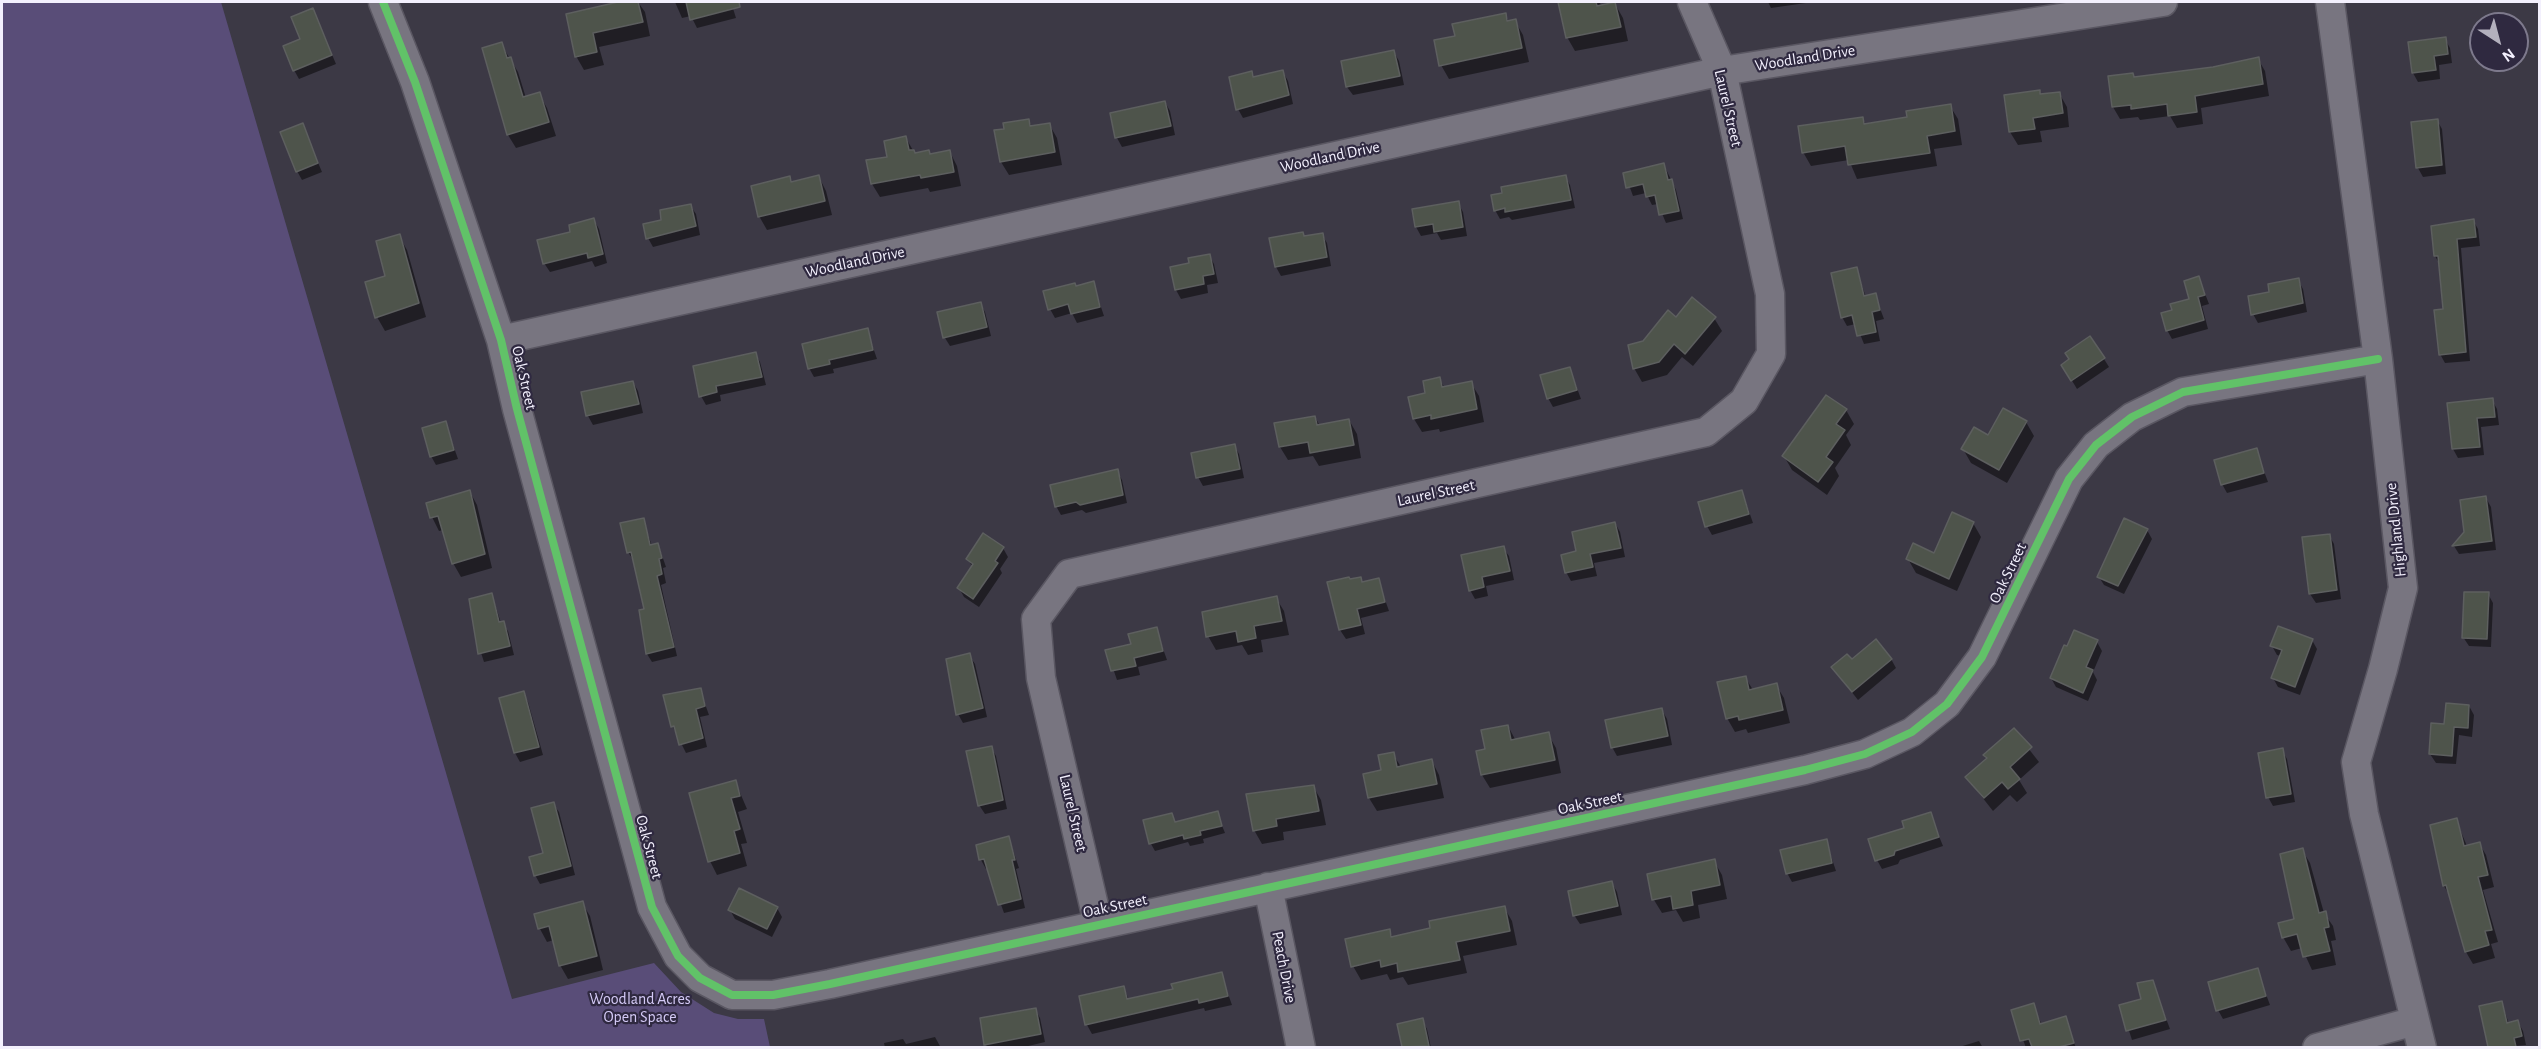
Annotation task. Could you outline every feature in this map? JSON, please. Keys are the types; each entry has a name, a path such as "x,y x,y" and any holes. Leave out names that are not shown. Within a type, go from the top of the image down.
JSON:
{"street":[{"name":"Oak Street","path":"383,2 415,82 501,340 517,409 652,907 678,956 700,978 732,996 773,995 1805,770 1865,754 1912,732 1947,704 1982,657 2069,478 2096,446 2132,417 2183,392 2378,359"},
{"name":"Laurel Street","path":"1098,923 1041,678 1036,619 1069,574 1706,432 1744,401 1771,354 1770,294 1722,71 1692,2"},
{"name":"Woodland Drive","path":"501,340 1722,71 2155,2"},
{"name":"Highland Drive","path":"2330,2 2378,359 2403,588 2383,669 2356,762 2364,814 2419,1034"},
{"name":"Peach Drive","path":"1268,887 1300,1047"},
{"path":"2316,1047 2419,1034"}],"green space":[{"name":"Woodland Acres Open Space","path":"2,2 221,2 512,999 654,963 681,992 714,1013 738,1019 764,1019 770,1047 2,1047"}],"building":[{"path":"618,2 638,2 643,22 593,33 597,52 575,57 566,14"},
{"path":"686,2 739,2 740,7 690,20"},
{"path":"1558,2 1596,2 1597,6 1615,2 1621,27 1566,38"},
{"path":"313,8 332,55 293,71 283,46 300,39 291,17"},
{"path":"1506,13 1507,21 1516,19 1522,48 1439,66 1434,40 1455,36 1452,24"},
{"path":"2446,37 2448,54 2434,56 2436,70 2412,73 2408,42"},
{"path":"502,42 507,58 511,57 523,97 540,92 549,122 507,135 482,48"},
{"path":"1394,50 1400,76 1346,87 1341,61"},
{"path":"2259,57 2263,84 2195,96 2197,112 2168,116 2167,104 2131,109 2131,105 2112,107 2108,76 2133,73 2134,77 2213,67"},
{"path":"1283,70 1289,95 1236,110 1229,77 1252,71 1253,77"},
{"path":"2040,90 2040,94 2060,92 2063,113 2033,118 2035,129 2009,132 2004,95"},
{"path":"1165,101 1171,126 1115,138 1110,113"},
{"path":"1951,104 1955,131 1927,136 1930,153 1848,165 1845,146 1802,153 1798,126 1863,117 1864,124 1907,117 1906,111"},
{"path":"1029,119 1030,126 1050,123 1055,152 1000,162 994,130 1004,129 1003,123"},
{"path":"2438,119 2442,165 2416,168 2411,122"},
{"path":"303,123 318,163 296,172 280,132"},
{"path":"906,136 909,150 914,150 915,153 929,150 930,154 950,150 954,172 921,178 920,175 871,184 866,160 887,157 884,141"},
{"path":"1664,163 1668,180 1672,179 1679,211 1659,215 1655,195 1646,197 1643,184 1626,188 1623,173"},
{"path":"819,175 825,201 758,217 751,186 790,176 791,182"},
{"path":"1566,175 1571,200 1505,212 1505,208 1494,211 1491,195 1502,193 1501,187"},
{"path":"1459,201 1463,227 1434,232 1433,224 1415,227 1412,209"},
{"path":"691,204 696,226 646,239 643,224 661,220 660,210"},
{"path":"594,218 603,254 588,258 587,253 543,264 537,240 570,232 569,225"},
{"path":"2474,219 2476,237 2457,239 2466,352 2439,355 2434,310 2443,309 2438,256 2434,256 2431,226"},
{"path":"1303,232 1304,236 1323,233 1327,257 1275,267 1269,238"},
{"path":"400,234 419,303 375,318 365,282 385,276 376,241"},
{"path":"1210,254 1214,274 1203,276 1204,284 1175,290 1170,267 1189,263 1188,258"},
{"path":"1857,267 1864,296 1876,293 1880,310 1872,312 1876,332 1857,336 1852,315 1841,318 1831,273"},
{"path":"2199,276 2205,295 2198,297 2204,320 2166,331 2161,313 2172,310 2170,304 2189,299 2184,281"},
{"path":"2299,278 2303,303 2251,315 2248,296 2269,292 2268,284"},
{"path":"1094,281 1100,307 1071,314 1068,304 1048,310 1043,291"},
{"path":"1692,297 1716,317 1685,354 1674,344 1659,362 1633,369 1628,345 1643,341 1668,310 1676,317"},
{"path":"981,302 987,327 943,338 937,312"},
{"path":"868,328 873,350 829,360 830,364 808,369 802,344"},
{"path":"2090,336 2105,358 2071,381 2061,365 2069,359 2065,353"},
{"path":"756,352 762,377 716,386 717,392 699,397 693,366"},
{"path":"1570,367 1577,390 1547,399 1540,375"},
{"path":"1440,377 1442,387 1472,381 1477,409 1431,419 1431,415 1413,419 1408,397 1425,393 1423,381"},
{"path":"633,381 639,404 586,416 581,392"},
{"path":"1826,395 1847,409 1836,424 1845,430 1826,457 1833,462 1818,482 1782,456"},
{"path":"2493,398 2495,417 2477,418 2480,447 2452,449 2447,403"},
{"path":"2003,408 2027,421 1999,470 1961,449 1974,427 1988,435"},
{"path":"1315,416 1317,425 1349,419 1354,445 1310,453 1308,442 1279,447 1274,423"},
{"path":"446,421 454,450 430,457 422,428"},
{"path":"1235,444 1240,469 1196,478 1191,453"},
{"path":"2257,448 2264,473 2221,485 2214,460"},
{"path":"1118,469 1123,495 1080,505 1076,502 1055,507 1050,485"},
{"path":"470,490 485,554 452,564 438,516 430,518 426,503"},
{"path":"1742,490 1749,514 1705,527 1698,502"},
{"path":"2486,496 2492,541 2452,546 2464,532 2460,500"},
{"path":"1952,512 1974,522 1949,579 1906,559 1913,543 1934,553"},
{"path":"644,518 650,545 658,543 662,558 659,559 662,574 657,576 674,647 646,654 639,610 644,609 631,552 627,553 620,523"},
{"path":"2124,518 2148,529 2118,586 2097,577"},
{"path":"1615,522 1621,548 1590,554 1593,567 1565,573 1561,555 1576,551 1572,532"},
{"path":"983,533 1004,547 995,561 998,563 973,599 957,588 973,564 966,559"},
{"path":"2330,534 2337,590 2309,594 2302,537"},
{"path":"1504,546 1510,571 1482,577 1484,587 1469,591 1461,555"},
{"path":"1349,577 1350,579 1361,577 1362,582 1379,578 1385,602 1357,609 1361,625 1339,630 1327,582"},
{"path":"2464,592 2489,592 2487,639 2462,638"},
{"path":"492,593 499,622 504,621 510,646 478,654 469,599"},
{"path":"1277,596 1282,621 1254,626 1256,638 1238,642 1236,631 1206,637 1202,612"},
{"path":"2278,626 2313,639 2295,687 2271,678 2282,650 2270,646"},
{"path":"1157,627 1163,651 1134,658 1136,666 1111,671 1105,650 1131,644 1128,634"},
{"path":"2074,630 2098,640 2086,667 2093,670 2083,693 2050,678 2064,645 2067,646"},
{"path":"1876,639 1892,659 1852,692 1831,667 1847,654 1852,659"},
{"path":"970,653 983,708 956,715 946,659"},
{"path":"1746,676 1749,690 1777,683 1783,710 1739,720 1738,716 1726,719 1717,682"},
{"path":"701,688 705,706 696,709 703,738 679,745 674,726 671,727 663,695"},
{"path":"524,691 539,747 514,753 499,698"},
{"path":"2446,703 2469,705 2468,728 2454,727 2452,756 2429,754 2431,723 2444,724"},
{"path":"1662,708 1668,736 1611,748 1605,720"},
{"path":"1508,725 1511,740 1549,732 1555,760 1481,775 1476,751 1485,749 1481,730"},
{"path":"2014,728 2032,747 2010,767 2020,779 2008,789 2002,782 1984,798 1965,777 1987,758 1983,755"},
{"path":"992,746 1003,800 978,806 966,751"},
{"path":"2283,748 2291,794 2266,798 2258,753"},
{"path":"1394,752 1397,767 1432,759 1437,784 1368,798 1363,774 1381,770 1378,755"},
{"path":"736,780 740,796 731,798 740,829 734,831 740,853 708,862 689,793"},
{"path":"1314,785 1319,811 1276,819 1277,826 1253,831 1246,794"},
{"path":"554,802 571,866 534,876 529,857 543,853 531,808"},
{"path":"1218,811 1222,826 1200,831 1201,835 1184,839 1183,835 1149,844 1143,820 1172,813 1175,822"},
{"path":"1931,812 1939,837 1895,851 1894,855 1875,861 1868,839 1904,828 1902,821"},
{"path":"2457,818 2464,846 2480,842 2488,875 2478,877 2492,930 2485,931 2489,945 2465,952 2446,885 2443,886 2430,825"},
{"path":"1009,836 1021,899 998,905 984,859 979,860 976,845"},
{"path":"1827,839 1832,863 1786,874 1780,850"},
{"path":"2303,848 2319,913 2326,911 2329,927 2324,928 2330,951 2303,957 2297,934 2282,938 2278,923 2294,919 2280,854"},
{"path":"1715,859 1720,885 1691,891 1693,905 1673,909 1671,896 1652,900 1647,874"},
{"path":"1612,881 1618,906 1573,916 1568,891"},
{"path":"739,888 778,907 767,929 728,910"},
{"path":"583,901 597,956 559,966 549,926 538,929 534,914"},
{"path":"1505,906 1510,931 1456,942 1460,960 1398,972 1397,963 1381,967 1380,960 1351,967 1345,939 1390,929 1391,937 1430,928 1429,921"},
{"path":"2258,968 2266,996 2216,1011 2208,982"},
{"path":"1222,972 1228,996 1199,1003 1198,999 1085,1025 1079,996 1124,986 1127,999 1173,989 1171,984"},
{"path":"2153,980 2166,1020 2126,1031 2119,1005 2141,999 2137,983"},
{"path":"2502,1001 2507,1023 2518,1020 2522,1036 2514,1038 2516,1047 2488,1047 2479,1006"},
{"path":"2034,1003 2040,1024 2066,1016 2074,1043 2059,1047 2032,1047 2029,1039 2020,1041 2011,1010"},
{"path":"1036,1008 1041,1034 984,1045 980,1018"},
{"path":"1423,1018 1429,1046 1402,1047 1397,1024"}],"cycle path":[{"path":"383,2 415,82 501,340 517,409 652,907 678,956 700,978 732,995 773,995 830,984 1805,770 1865,754 1912,732 1947,704 1982,657 2069,479 2096,445 2132,417 2183,392 2378,359"}]}
